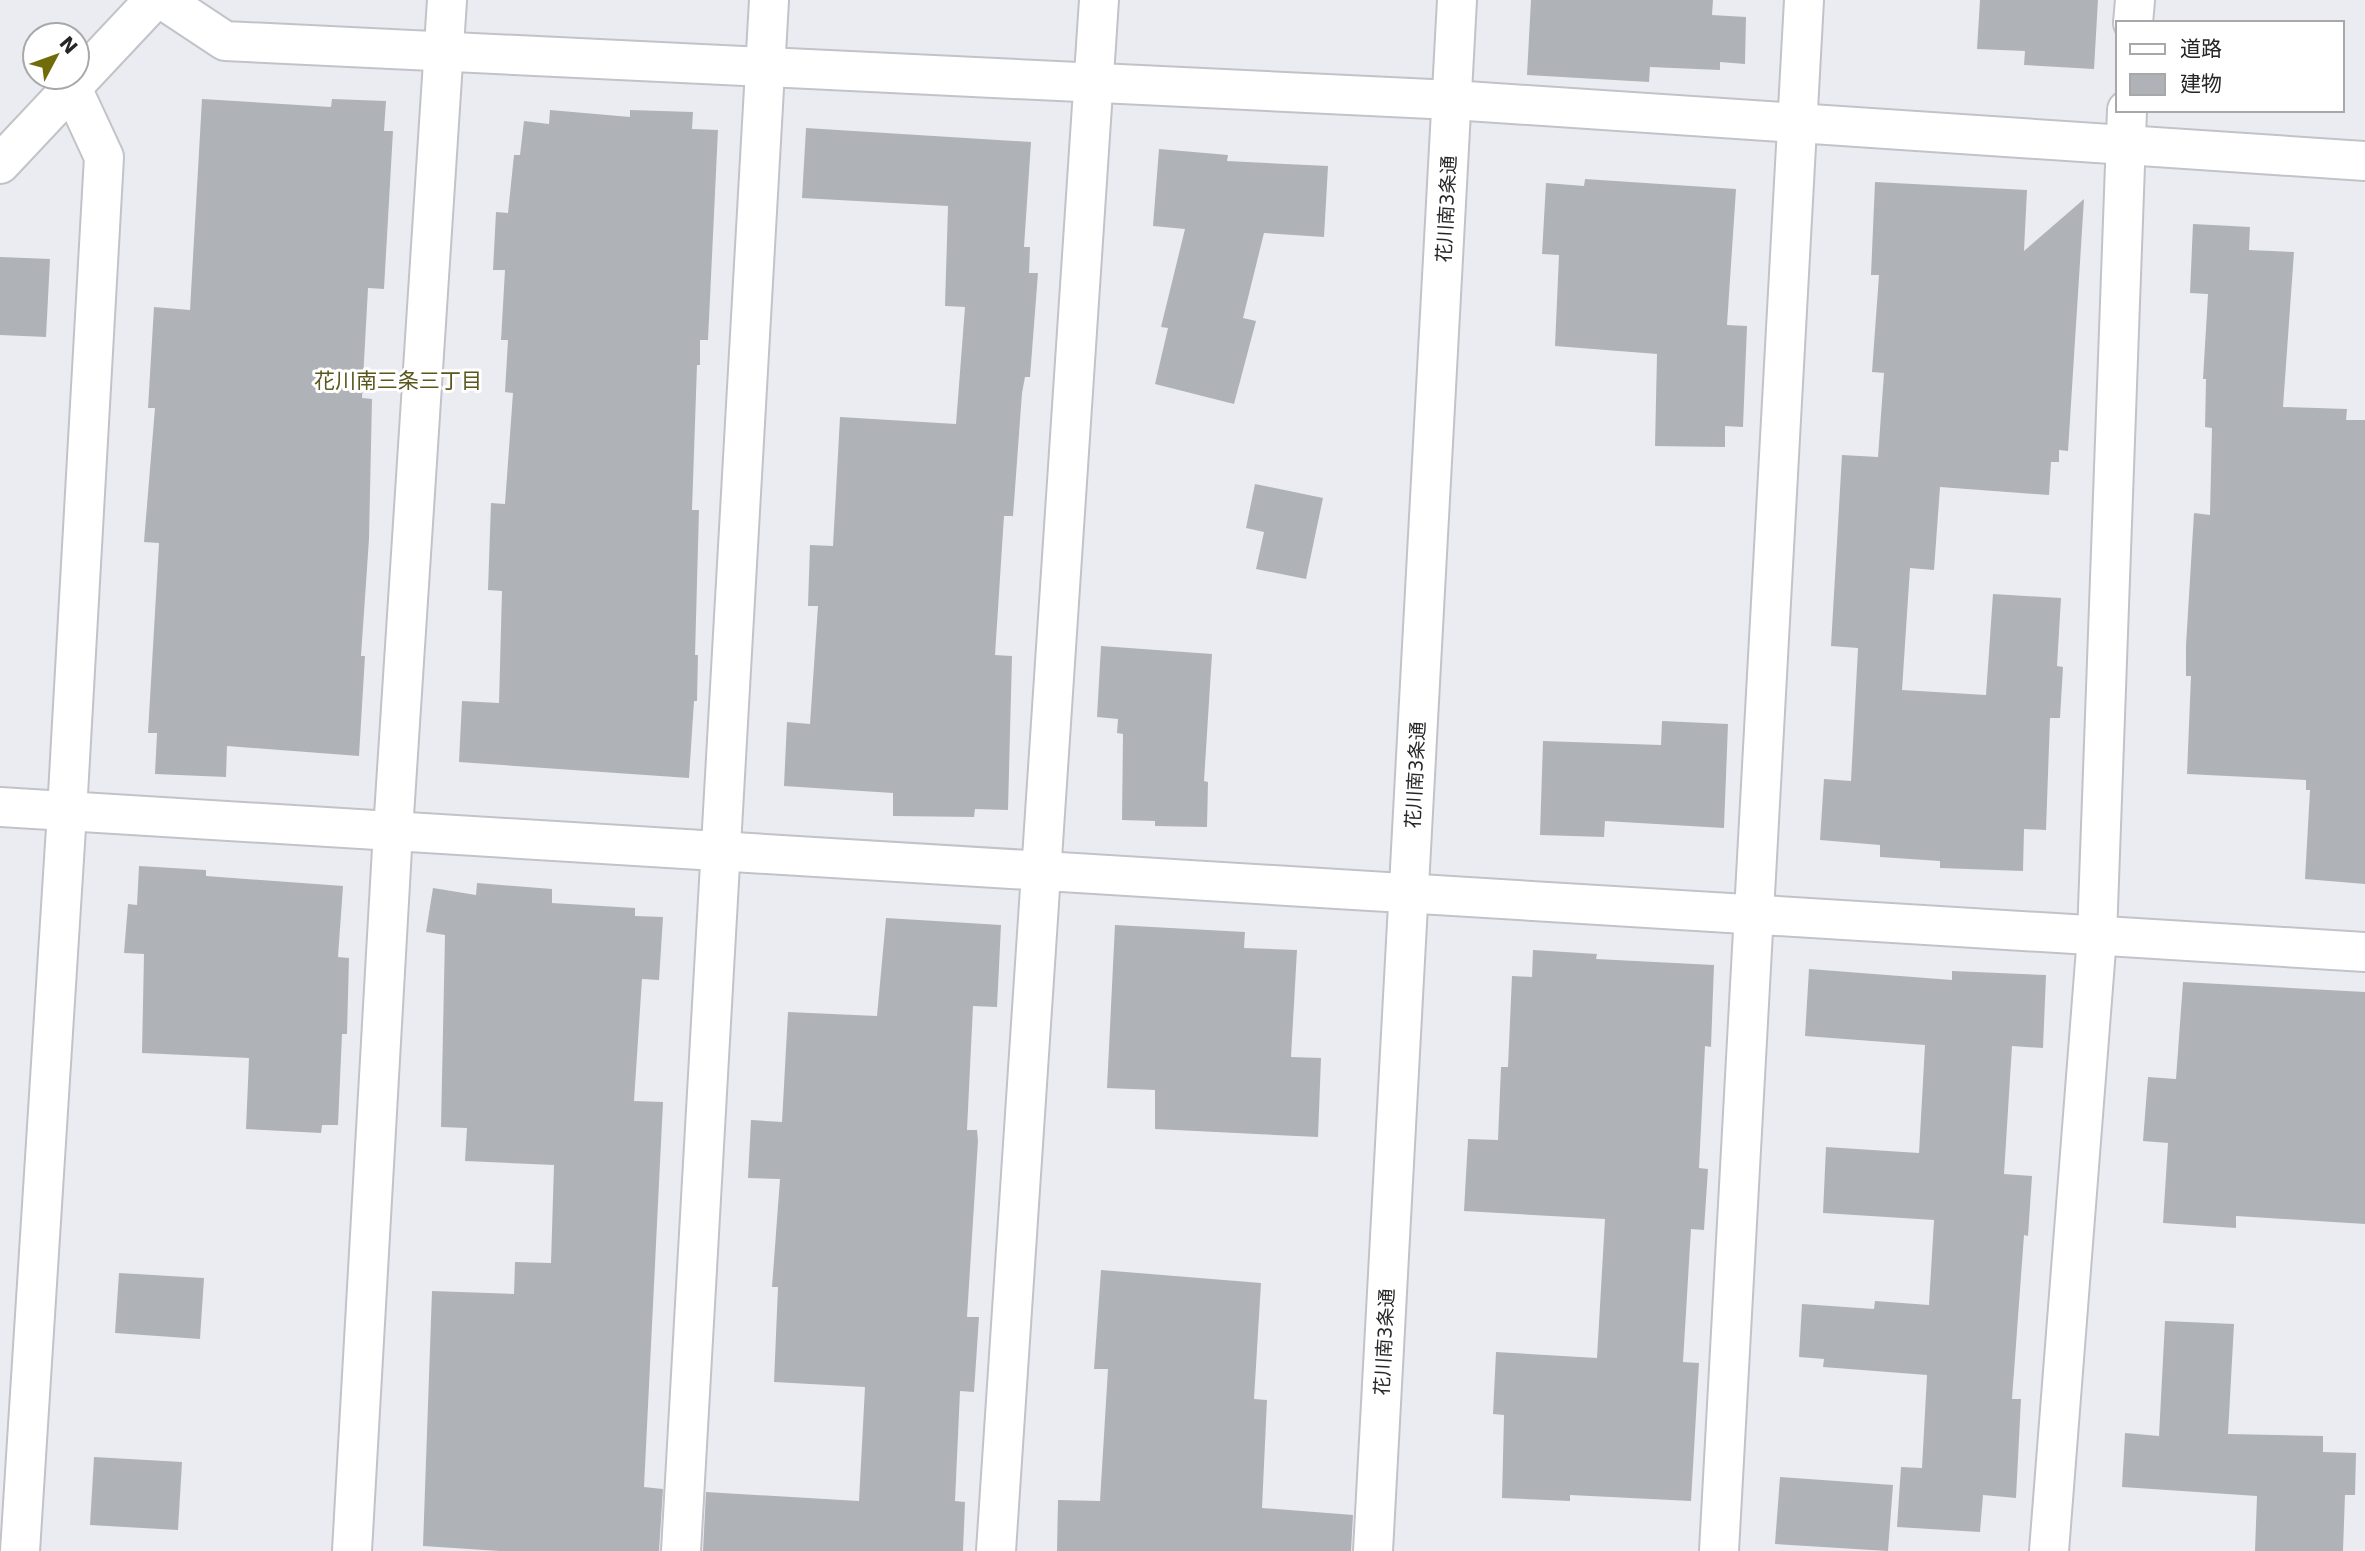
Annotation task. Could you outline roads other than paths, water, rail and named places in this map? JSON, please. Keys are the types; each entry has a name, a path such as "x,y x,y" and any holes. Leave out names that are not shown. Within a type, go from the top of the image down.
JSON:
{"street":[{"path":"91,68 154,0"},
{"path":"163,0 225,40 1452,100 1798,123 2126,128 2365,161"},
{"path":"352,1551 393,831 447,0"},
{"path":"681,1551 769,0"},
{"path":"996,1551 1099,0"},
{"name":"花川南3条通","path":"1373,1551 1457,0"},
{"path":"1719,1551 1804,0"},
{"path":"2133,21 2135,0"},
{"path":"0,164 69,91"},
{"path":"20,1551 67,812 104,157 73,91"},
{"path":"2049,1551 2097,936 2126,128"},
{"path":"0,807 2365,953"}],"district":[{"name":"花川南三条三丁目","path":"398,381"}]}
